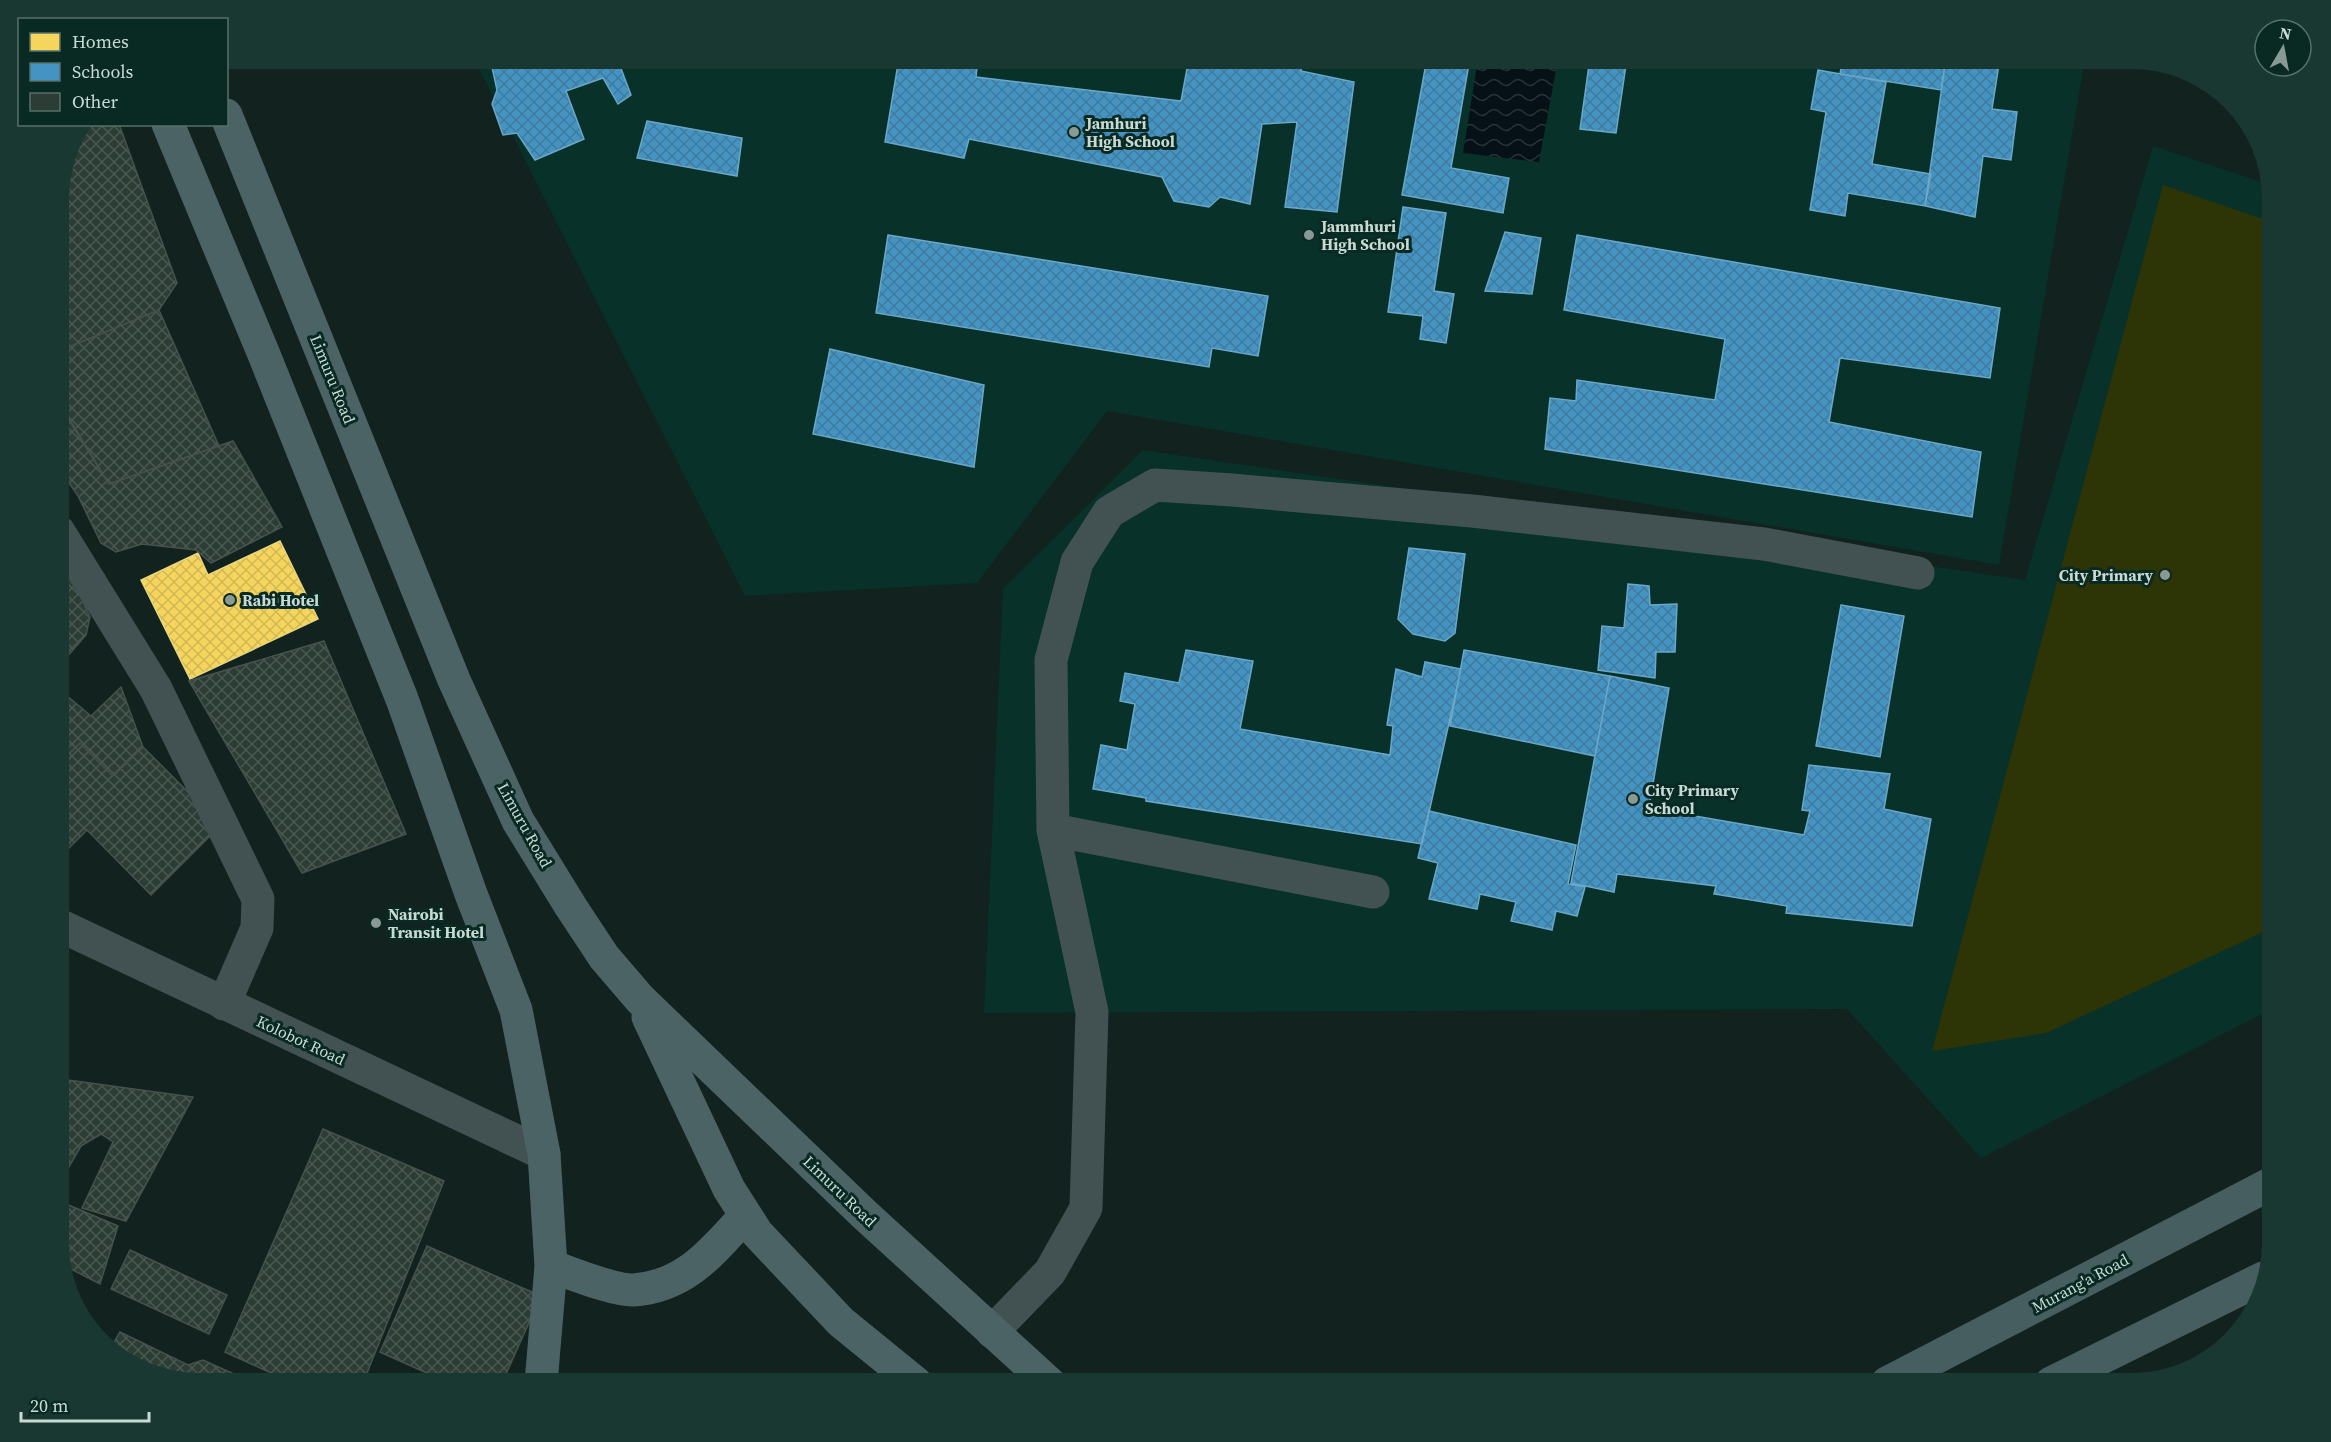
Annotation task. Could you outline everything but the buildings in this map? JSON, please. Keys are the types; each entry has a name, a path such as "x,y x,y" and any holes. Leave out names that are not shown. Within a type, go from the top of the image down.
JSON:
{"highway":[{"name":"Murang'a Road","path":"1906,1373 2262,1188"},
{"path":"2071,1373 2256,1281"}],"main road":[{"name":"Limuru Road","path":"228,120 454,680 518,821 604,957 640,999 865,1215 1038,1373"},
{"path":"169,126 270,368 402,699 471,894 516,1010 544,1154 550,1266 542,1373"},
{"path":"640,999 729,1189 745,1216 757,1233 841,1322 904,1373"},
{"path":"550,1266 592,1281 633,1290 675,1280 703,1261 745,1216"}],"street":[{"path":"992,1332 1050,1272 1086,1208 1092,1012 1053,830 1052,660 1077,562 1109,512 1155,485 1472,511 1764,544 1918,573"},
{"path":"69,548 156,689 258,899 257,928 224,1004"},
{"path":"1053,830 1373,892"},
{"name":"Kolobot Road","path":"69,930 544,1154"}],"shaded area":[{"name":"Jammhuri High School","path":"479,69 2083,69 1999,565 1107,411 977,583 745,596"},
{"name":"City Primary School","path":"2153,146 2260,181 2262,1014 1981,1158 1847,1009 984,1013 1003,589 1143,450 2025,580"}],"green space":[{"name":"City Primary","path":"2163,185 2262,219 2262,933 2046,1033 1932,1051"}],"water":[{"path":"1476,69 1556,69 1539,162 1463,153"}],"place":[{"name":"Jamhuri High School","path":"1074,132"},
{"name":"Jammhuri High School","path":"1309,235"},
{"name":"City Primary","path":"2165,575"},
{"name":"Rabi Hotel","path":"230,600"},
{"name":"City Primary School","path":"1633,799"},
{"name":"Nairobi Transit Hotel","path":"376,923"}]}
